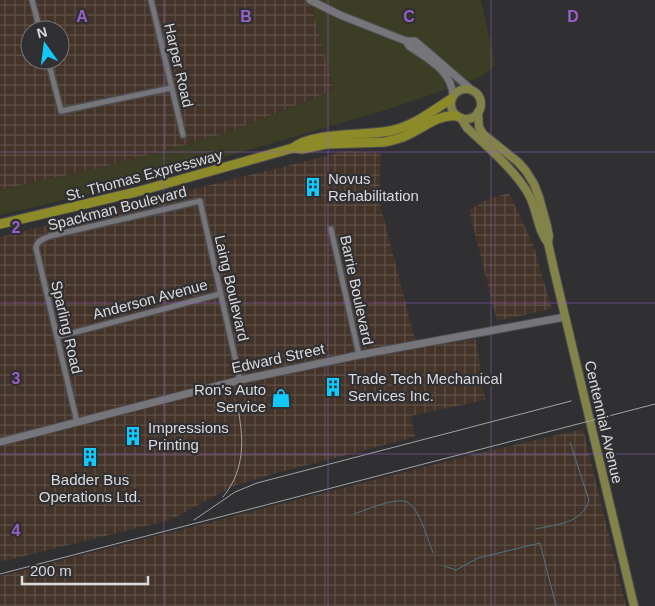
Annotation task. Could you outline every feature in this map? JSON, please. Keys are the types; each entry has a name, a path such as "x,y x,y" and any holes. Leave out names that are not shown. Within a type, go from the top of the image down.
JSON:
{"highway":[{"name":"St. Thomas Expressway","path":"294,148 301,142 404,127 419,120 452,98"},
{"name":"St. Thomas Expressway","path":"0,224 136,192 294,148 302,149 326,144 385,142 405,136 437,118 443,116 459,117"}],"main road":[{"path":"459,90 474,91 481,103 478,112 471,118 459,117 451,108 452,98 459,90"},
{"name":"Centennial Avenue","path":"478,112 479,127 483,134 518,162 526,171 534,184 546,220 550,236 548,243 634,606"},
{"name":"Centennial Avenue","path":"459,117 522,185 536,212 543,238 548,243"}],"street":[{"path":"32,0 37,20"},
{"name":"Harper Road","path":"151,0 183,135"},
{"path":"310,0 340,15 406,41 415,41 474,91"},
{"path":"406,41 409,46 446,75 452,86 452,98"},
{"path":"51,70 61,111 171,88"},
{"name":"Spackman Boulevard","path":"41,240 50,236 200,201"},
{"name":"Laing Boulevard","path":"200,201 240,380"},
{"name":"Barrie Boulevard","path":"331,229 358,355"},
{"name":"Sparling Road","path":"41,240 36,244 36,248 77,422"},
{"name":"Anderson Avenue","path":"57,337 220,294"},
{"name":"Edward Street","path":"0,442 240,380 358,355 565,317"}],"shaded area":[{"path":"0,0 310,0 334,90 232,131 96,169 0,190"},
{"path":"347,151 381,153 379,200 417,347 476,339 485,400 411,416 415,437 234,486 170,520 0,562 0,237"},
{"path":"509,193 533,244 552,309 497,321 469,210 488,199"},
{"path":"583,429 626,606 0,606 0,576 459,458"}],"green space":[{"path":"310,0 481,0 495,64 489,71 476,79 386,110 132,184 0,215 0,190 96,169 207,139 232,131 334,90"}],"waterway":[{"path":"536,529 568,522 581,514 586,508 589,500 570,442"},
{"path":"354,514 395,501 407,502 420,518 433,553"},
{"path":"444,566 456,570 478,558 540,543 556,606"}],"railway":[{"path":"194,520 235,492 257,483 571,401"},
{"path":"223,497 236,475 241,452 242,441 237,404"},
{"path":"0,574 655,404"}],"place":[{"name":"Novus Rehabilitation","path":"313,187"},
{"name":"Trade Tech Mechanical Services Inc.","path":"333,387"},
{"name":"Ron's Auto Service","path":"281,398"},
{"name":"Impressions Printing","path":"133,436"},
{"name":"Badder Bus Operations Ltd.","path":"90,457"}]}
